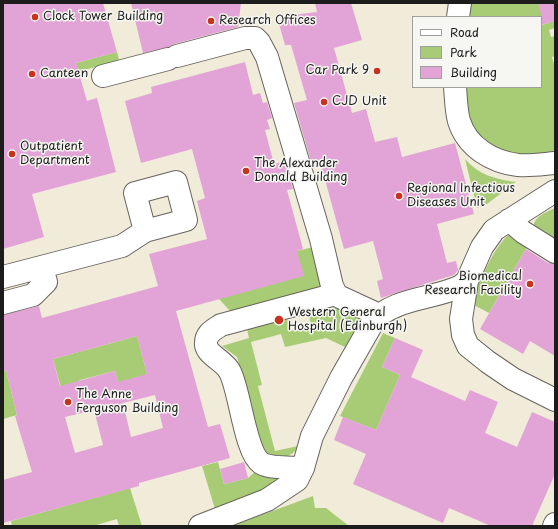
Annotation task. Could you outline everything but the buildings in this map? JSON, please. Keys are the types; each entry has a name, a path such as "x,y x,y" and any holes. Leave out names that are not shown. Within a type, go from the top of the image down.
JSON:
{"lane":[{"path":"458,16 460,3"},
{"path":"103,76 245,38 254,38 263,48 268,57 321,239 332,286 336,294 340,297 379,315"},
{"path":"455,88 456,109 463,131 468,140 487,155 501,161 518,165 555,162"},
{"path":"555,191 494,230 482,247 467,281 461,319 463,335 468,346 513,379 555,400"},
{"path":"509,220 524,232 555,252"},
{"path":"3,277 122,246 145,230"},
{"path":"3,303 33,295 46,282 42,267"},
{"path":"200,526 267,500 297,480 303,468 312,436 341,378 373,322 379,315 394,306 455,289 467,281"},
{"path":"303,468 272,468 266,466 257,459 250,444 230,371 212,355 206,347 206,339 209,333 221,325 336,294"}],"green space":[{"path":"468,3 538,3 555,9 542,16 467,16"},
{"path":"554,21 555,28 549,30 551,37 555,36 555,56 552,57 555,64 555,154 528,157 491,148 468,123 461,88 542,88 542,25"},
{"path":"117,52 119,60 78,72 76,63"},
{"path":"465,159 482,173 516,182 487,204 477,208"},
{"path":"555,208 555,244 534,228 534,224 541,215"},
{"path":"511,234 530,242 489,313 470,303 493,255 505,238"},
{"path":"313,247 323,288 232,313 219,299 297,251"},
{"path":"337,308 361,320 347,348 326,338 285,347 281,334 251,342 262,385 258,386 275,451 298,446 291,454 273,459 264,453 237,357 222,346 249,338 247,329 287,319 290,331 311,326 309,315"},
{"path":"383,333 395,338 382,367 400,375 376,430 340,416"},
{"path":"137,336 147,374 119,387 115,371 80,380 63,395 53,359"},
{"path":"6,370 17,415 3,419 3,371"},
{"path":"218,462 224,484 248,478 257,470 282,478 280,484 215,509 202,466"},
{"path":"130,488 142,526 119,526 117,519 93,526 12,526 11,521"},
{"path":"313,496 315,508 326,508 349,526 232,526"}],"place":[{"name":"Clock Tower Building","path":"35,17"},
{"name":"Research Offices","path":"211,21"},
{"name":"Car Park 9","path":"377,71"},
{"name":"Canteen","path":"32,74"},
{"name":"CJD Unit","path":"324,102"},
{"name":"Outpatient Department","path":"12,154"},
{"name":"The Alexander Donald Building","path":"246,171"},
{"name":"Regional Infectious Diseases Unit","path":"399,196"},
{"name":"Biomedical Research Facility","path":"530,284"},
{"name":"Western General Hospital (Edinburgh)","path":"279,320"},
{"name":"The Anne Ferguson Building","path":"68,402"}]}
